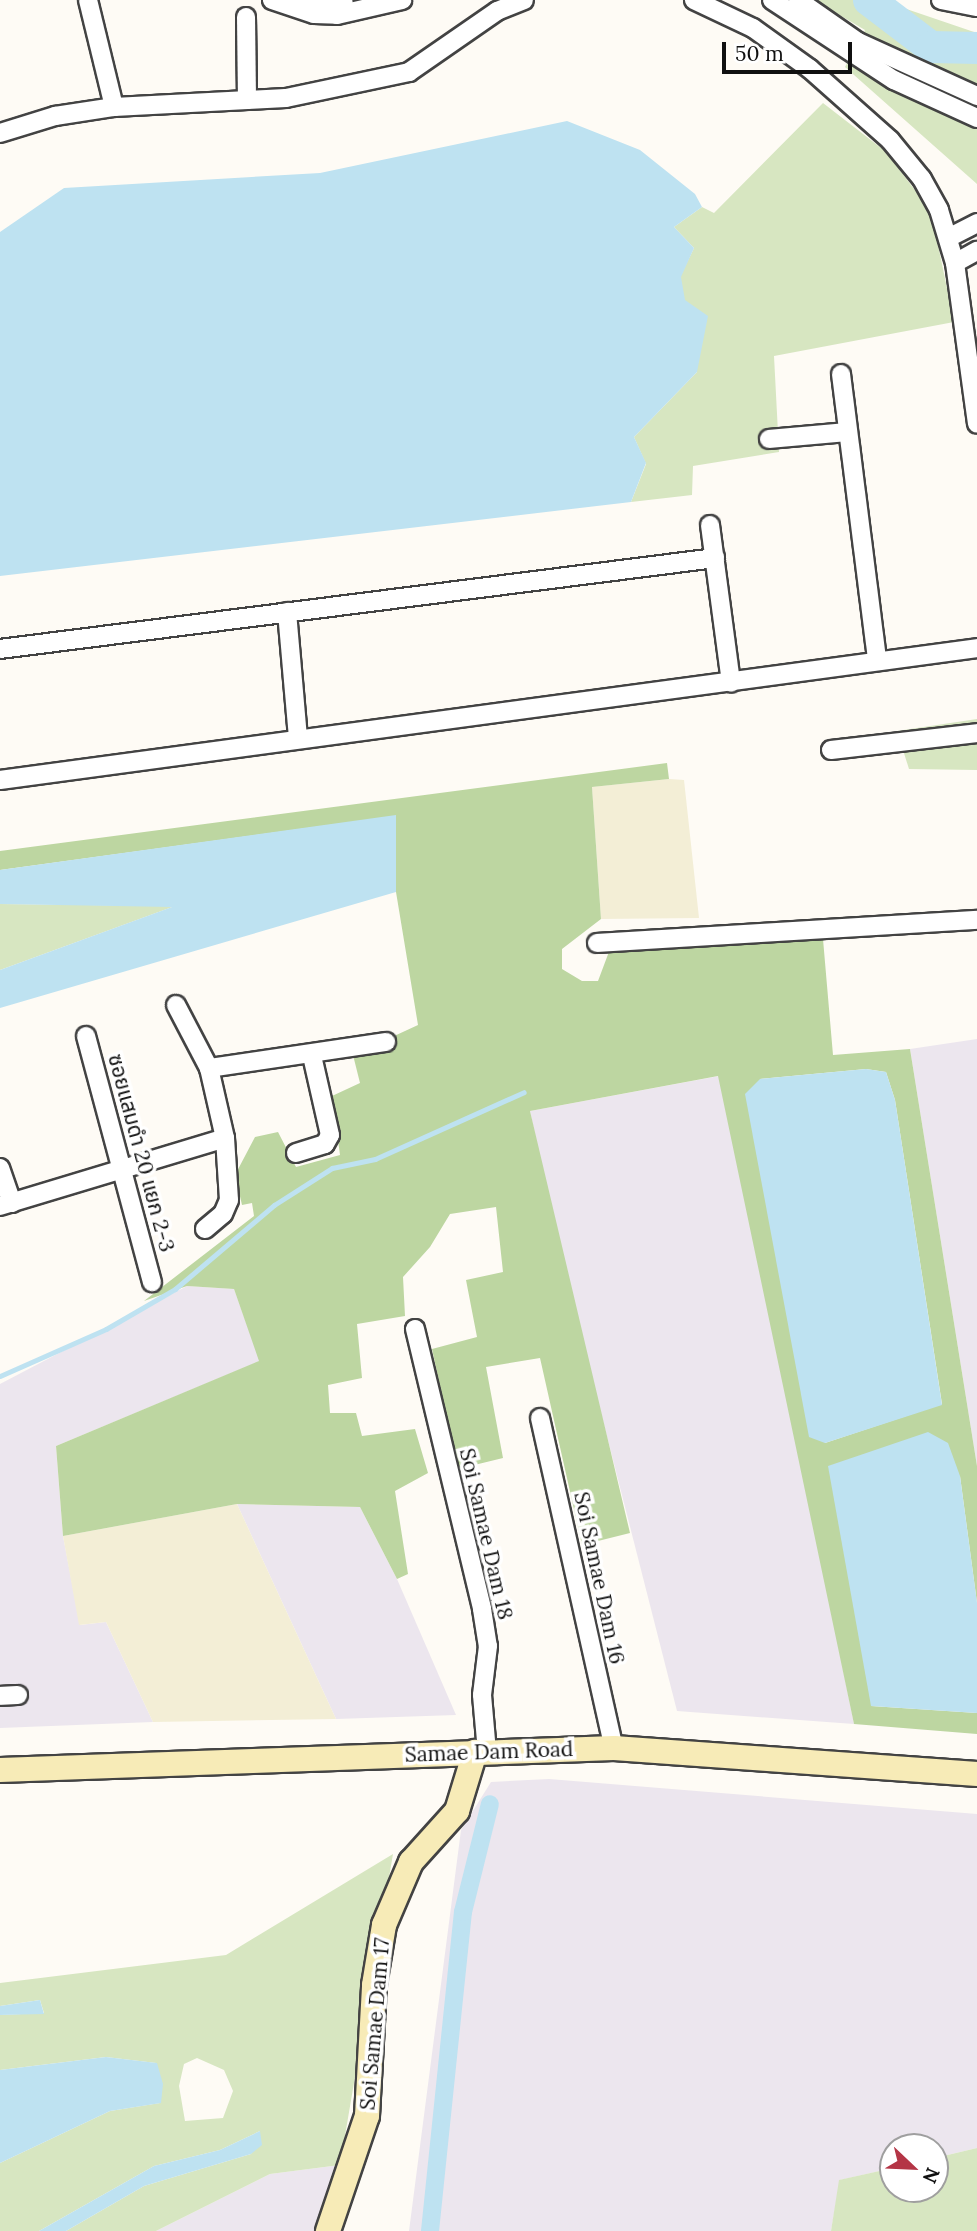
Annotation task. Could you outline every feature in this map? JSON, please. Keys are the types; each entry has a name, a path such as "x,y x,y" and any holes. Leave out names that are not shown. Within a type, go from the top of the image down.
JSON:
{"street":[{"path":"88,0 114,107"},
{"path":"272,0 303,4 357,0"},
{"path":"303,4 337,15 402,0"},
{"path":"0,133 55,116 114,107 286,98 409,72 497,11 523,0"},
{"path":"694,0 753,28 787,53 890,140 922,179 948,238 955,263 977,424"},
{"path":"772,0 863,52 977,96"},
{"path":"798,0 894,80 977,118"},
{"path":"953,1 977,6"},
{"path":"246,17 247,100"},
{"path":"948,238 977,223"},
{"path":"955,263 977,251"},
{"path":"841,374 877,660"},
{"path":"769,439 847,432"},
{"path":"710,525 731,683"},
{"path":"0,649 715,558"},
{"path":"287,612 298,739"},
{"path":"0,780 977,648"},
{"path":"831,750 977,733"},
{"path":"597,943 977,920"},
{"path":"176,1006 209,1068 225,1138 229,1200 223,1214 205,1229"},
{"name":"ซอยแสมดำ 20 แยก 2-3","path":"86,1036 152,1282"},
{"path":"209,1068 312,1056 386,1042"},
{"path":"296,1153 325,1144 330,1135 312,1056"},
{"path":"0,1168 6,1205 225,1138"},
{"name":"Soi Samae Dam 18","path":"415,1329 482,1609 488,1646 482,1695 481,1752"},
{"name":"Soi Samae Dam 16","path":"540,1418 614,1748"},
{"name":"Samae Dam Road","path":"0,1770 614,1748 977,1774"},
{"name":"Soi Samae Dam 17","path":"328,2231 367,2116 374,1985 384,1925 411,1862 457,1811 481,1752"}],"shaded area":[{"path":"669,779 684,780 699,918 601,919 592,787"},
{"path":"977,1039 977,1466 910,1049"},
{"path":"719,1076 854,1724 677,1711 561,1256 530,1111"},
{"path":"187,1286 234,1289 260,1361 56,1446 63,1536 80,1625 106,1622 153,1722 0,1728 0,1384"},
{"path":"237,1504 360,1507 397,1579 456,1715 336,1719"},
{"path":"237,1504 336,1719 153,1722 106,1622 79,1625 63,1536"},
{"path":"549,1779 977,1814 977,2148 949,2155 949,2133 879,2133 879,2171 840,2180 831,2231 409,2231 461,1830 491,1782"},
{"path":"340,2165 314,2231 156,2231 270,2174"}],"green space":[{"path":"814,0 880,0 977,33 977,184 845,67 865,30"},
{"path":"823,103 885,151 931,211 954,322 774,356 779,452 693,466 692,495 631,502 646,464 634,437 697,372 680,277 694,248 674,227 702,207 714,213"},
{"path":"977,719 977,770 909,769 897,731"},
{"path":"667,763 669,779 592,787 601,919 562,949 562,969 582,981 598,981 610,949 823,939 833,1055 910,1049 977,1466 977,1603 960,1476 871,1706 977,1713 977,1734 854,1724 718,1076 530,1111 630,1533 582,1545 540,1358 486,1367 503,1458 458,1469 432,1349 477,1337 466,1280 503,1272 496,1207 450,1214 430,1247 403,1277 405,1316 357,1324 362,1378 328,1385 330,1413 356,1413 362,1436 415,1429 428,1473 395,1491 408,1574 397,1579 360,1507 237,1504 63,1536 56,1446 259,1361 234,1289 187,1286 144,1301 254,1216 252,1203 242,1205 235,1175 255,1137 278,1132 296,1167 340,1155 332,1096 360,1083 353,1055 418,1025 396,892 396,816 0,870 0,851","holes":["866,1069 886,1072 895,1100 942,1404 825,1443 760,1079"]},
{"path":"0,904 175,906 0,970"},
{"path":"393,1854 340,2165 270,2174 156,2231 66,2231 144,2186 251,2154 260,2131 220,2150 154,2166 39,2231 0,2231 0,2163 110,2111 160,2103 156,2063 106,2057 0,2070 0,2015 44,2013 40,2000 0,2006 0,1983 226,1955","holes":["197,2058 224,2070 233,2091 223,2118 185,2121 179,2086 184,2064"]},
{"path":"977,2148 977,2231 831,2231 839,2180 879,2171 879,2203 949,2203 949,2155"}],"water":[{"path":"567,121 640,150 695,194 702,207 674,227 694,248 681,277 685,300 708,316 697,372 634,437 646,463 631,502 0,576 0,232 64,188 320,173"},
{"path":"396,815 396,892 0,1008 0,970 172,907 0,904 0,870"},
{"path":"866,1069 886,1072 895,1100 942,1405 825,1443 809,1437 745,1094 760,1079"},
{"path":"928,1432 948,1443 960,1476 977,1603 977,1713 871,1706 828,1466"},
{"path":"40,2000 44,2014 0,2015 0,2006"},
{"path":"106,2057 157,2063 163,2084 161,2103 110,2111 0,2163 0,2070"},
{"path":"260,2131 262,2145 251,2154 144,2186 66,2231 39,2231 154,2166 220,2150"}],"waterway":[{"path":"869,0 931,47 977,48"},
{"path":"0,1376 106,1329 175,1289 274,1205 332,1168 375,1159 524,1092"},
{"path":"430,2231 463,1912 490,1804"}]}
